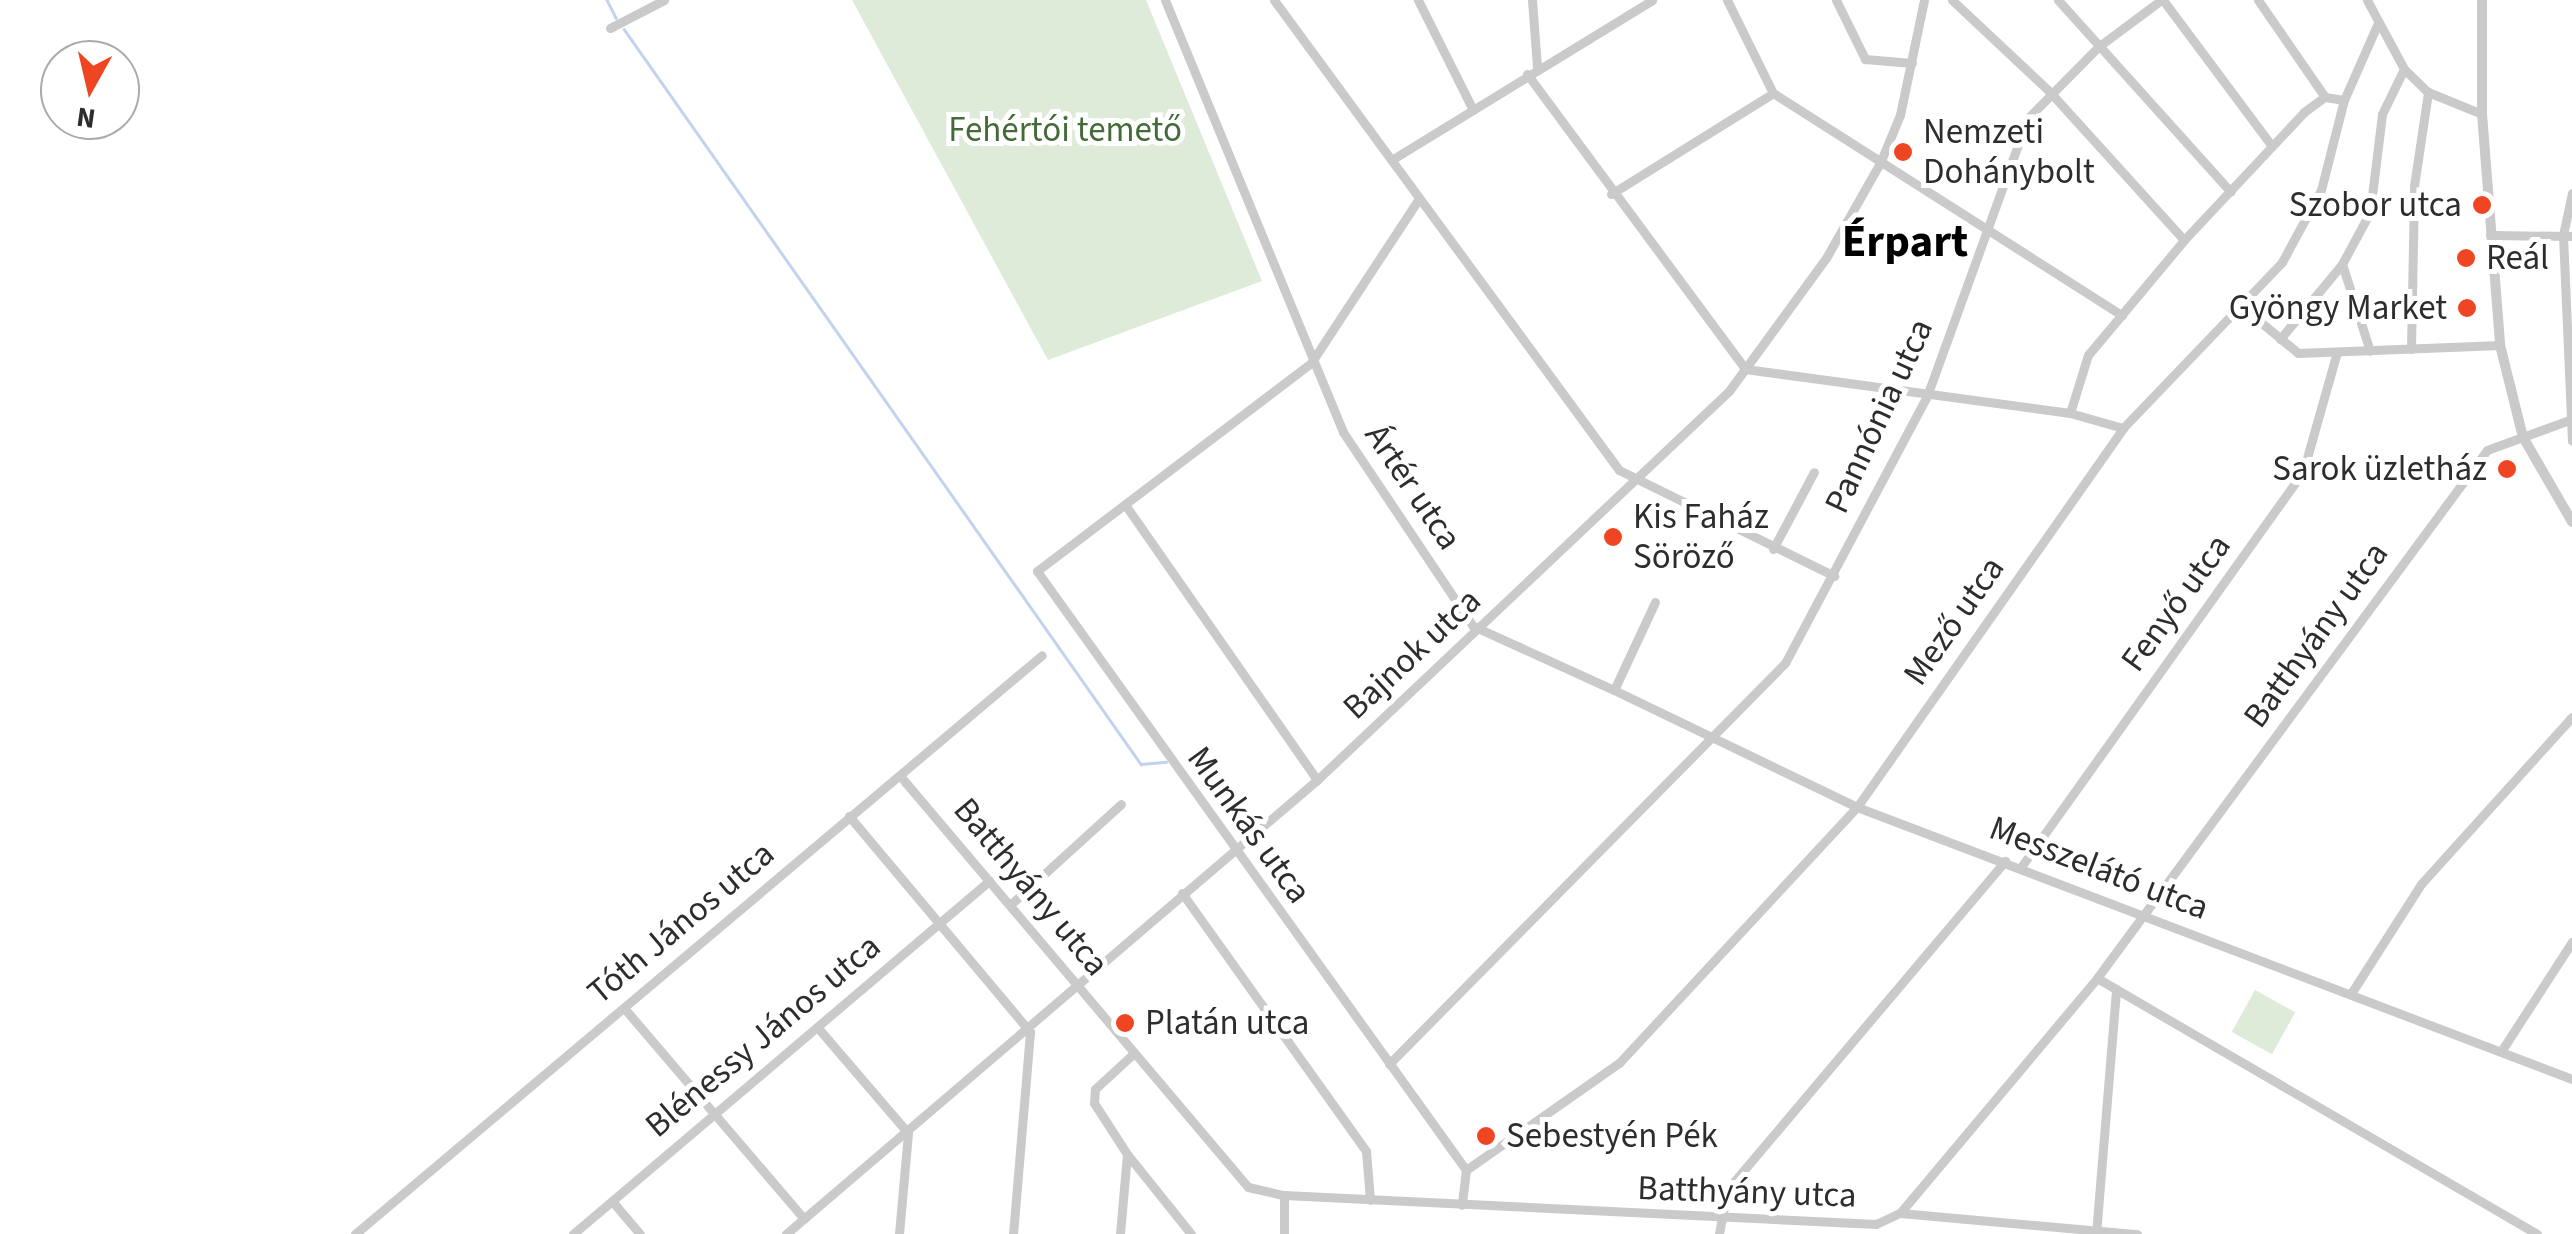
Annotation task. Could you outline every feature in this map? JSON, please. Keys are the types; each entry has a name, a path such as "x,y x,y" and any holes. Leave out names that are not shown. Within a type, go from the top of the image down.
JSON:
{"street":[{"path":"610,28 664,0"},
{"name":"Ártér utca","path":"1166,0 1311,364 1342,432 1473,626"},
{"path":"1274,0 1619,470 1834,576"},
{"path":"1418,0 1473,110"},
{"path":"1532,0 1538,67"},
{"path":"1393,159 1652,0"},
{"path":"1727,0 1773,93 2122,316"},
{"path":"1836,0 1866,58 1912,63"},
{"name":"Bajnok utca","path":"786,1234 1030,1032 1182,893 1463,650 1473,626 1636,481 1745,369 1826,258 1880,162 1912,63 1924,0"},
{"path":"1952,0 2049,91 2184,240"},
{"path":"2058,0 2231,192"},
{"path":"2162,0 2272,146"},
{"name":"Pannónia utca","path":"1389,1064 1709,735 1785,664 1927,396 2017,140 2049,91 2098,47 2162,0"},
{"path":"2258,0 2326,97 2344,100"},
{"path":"2367,0 2404,68 2428,92 2482,114"},
{"path":"2482,0 2482,114 2500,345 2523,436 2572,522"},
{"name":"Mező utca","path":"1466,1170 1618,1063 1857,807 2124,428 2240,305 2307,224 2344,100 2378,23"},
{"path":"2280,339 2342,264 2370,212 2382,114 2404,68"},
{"path":"1528,74 1610,194 1745,369 2070,413 2124,428"},
{"path":"2411,349 2414,186 2428,92"},
{"path":"1610,194 1773,93"},
{"path":"2070,413 2088,355 2184,240 2272,146 2326,97"},
{"path":"2572,193 2568,235 2572,441"},
{"path":"1317,780 1126,506 1311,364 1418,200"},
{"path":"2490,236 2568,235"},
{"path":"2342,264 2370,351"},
{"path":"2240,305 2298,352 2500,345"},
{"name":"Fenyő utca","path":"2022,867 2303,472 2336,352"},
{"name":"Batthyány utca","path":"901,777 1232,1175 1284,1196 1859,1226 1900,1213 2096,978 2486,450 2571,420"},
{"path":"1773,549 1814,472"},
{"name":"Munkás utca","path":"1126,506 1040,562 1038,579 1466,1170"},
{"path":"1473,626 1614,690 1655,602"},
{"name":"Tóth János utca","path":"355,1234 849,816 901,777 1042,654"},
{"name":"Messzelátó utca","path":"1614,690 1857,807 2352,992 2572,1079"},
{"path":"2352,992 2421,884 2572,717"},
{"path":"1010,905 1121,804"},
{"path":"849,816 1030,1032 1013,1234"},
{"path":"1719,1234 1727,1190 2005,861"},
{"name":"Blénessy János utca","path":"574,1234 989,881"},
{"path":"1182,893 1366,1151 1370,1200"},
{"path":"2502,1050 2572,942"},
{"path":"2096,978 2537,1234"},
{"path":"2096,1232 2116,989"},
{"path":"624,1008 804,1218"},
{"path":"818,1028 908,1133 899,1234"},
{"path":"1132,1054 1095,1089 1094,1102 1126,1154 1191,1234"},
{"path":"1120,1234 1126,1154"},
{"path":"1462,1206 1466,1170"},
{"path":"1284,1196 1284,1234"},
{"path":"612,1200 640,1234"},
{"path":"1900,1213 2137,1234"},
{"path":"1956,1234 1957,1220"}],"green space":[{"name":"Fehértói temető","path":"852,0 1146,0 1262,281 1048,360"},
{"path":"2255,990 2295,1012 2272,1054 2232,1032"}],"waterway":[{"path":"607,0 616,18"},
{"path":"624,29 1141,764 1166,762"}],"place":[{"name":"Nemzeti Dohánybolt","path":"1903,152"},
{"name":"Szobor utca","path":"2482,205"},
{"name":"Reál","path":"2466,258"},
{"name":"Gyöngy Market","path":"2467,308"},
{"name":"Sarok üzletház","path":"2507,469"},
{"name":"Kis Faház Söröző","path":"1613,537"},
{"name":"Platán utca","path":"1125,1023"},
{"name":"Sebestyén Pék","path":"1486,1136"}],"district":[{"name":"Érpart","path":"1905,243"}]}
